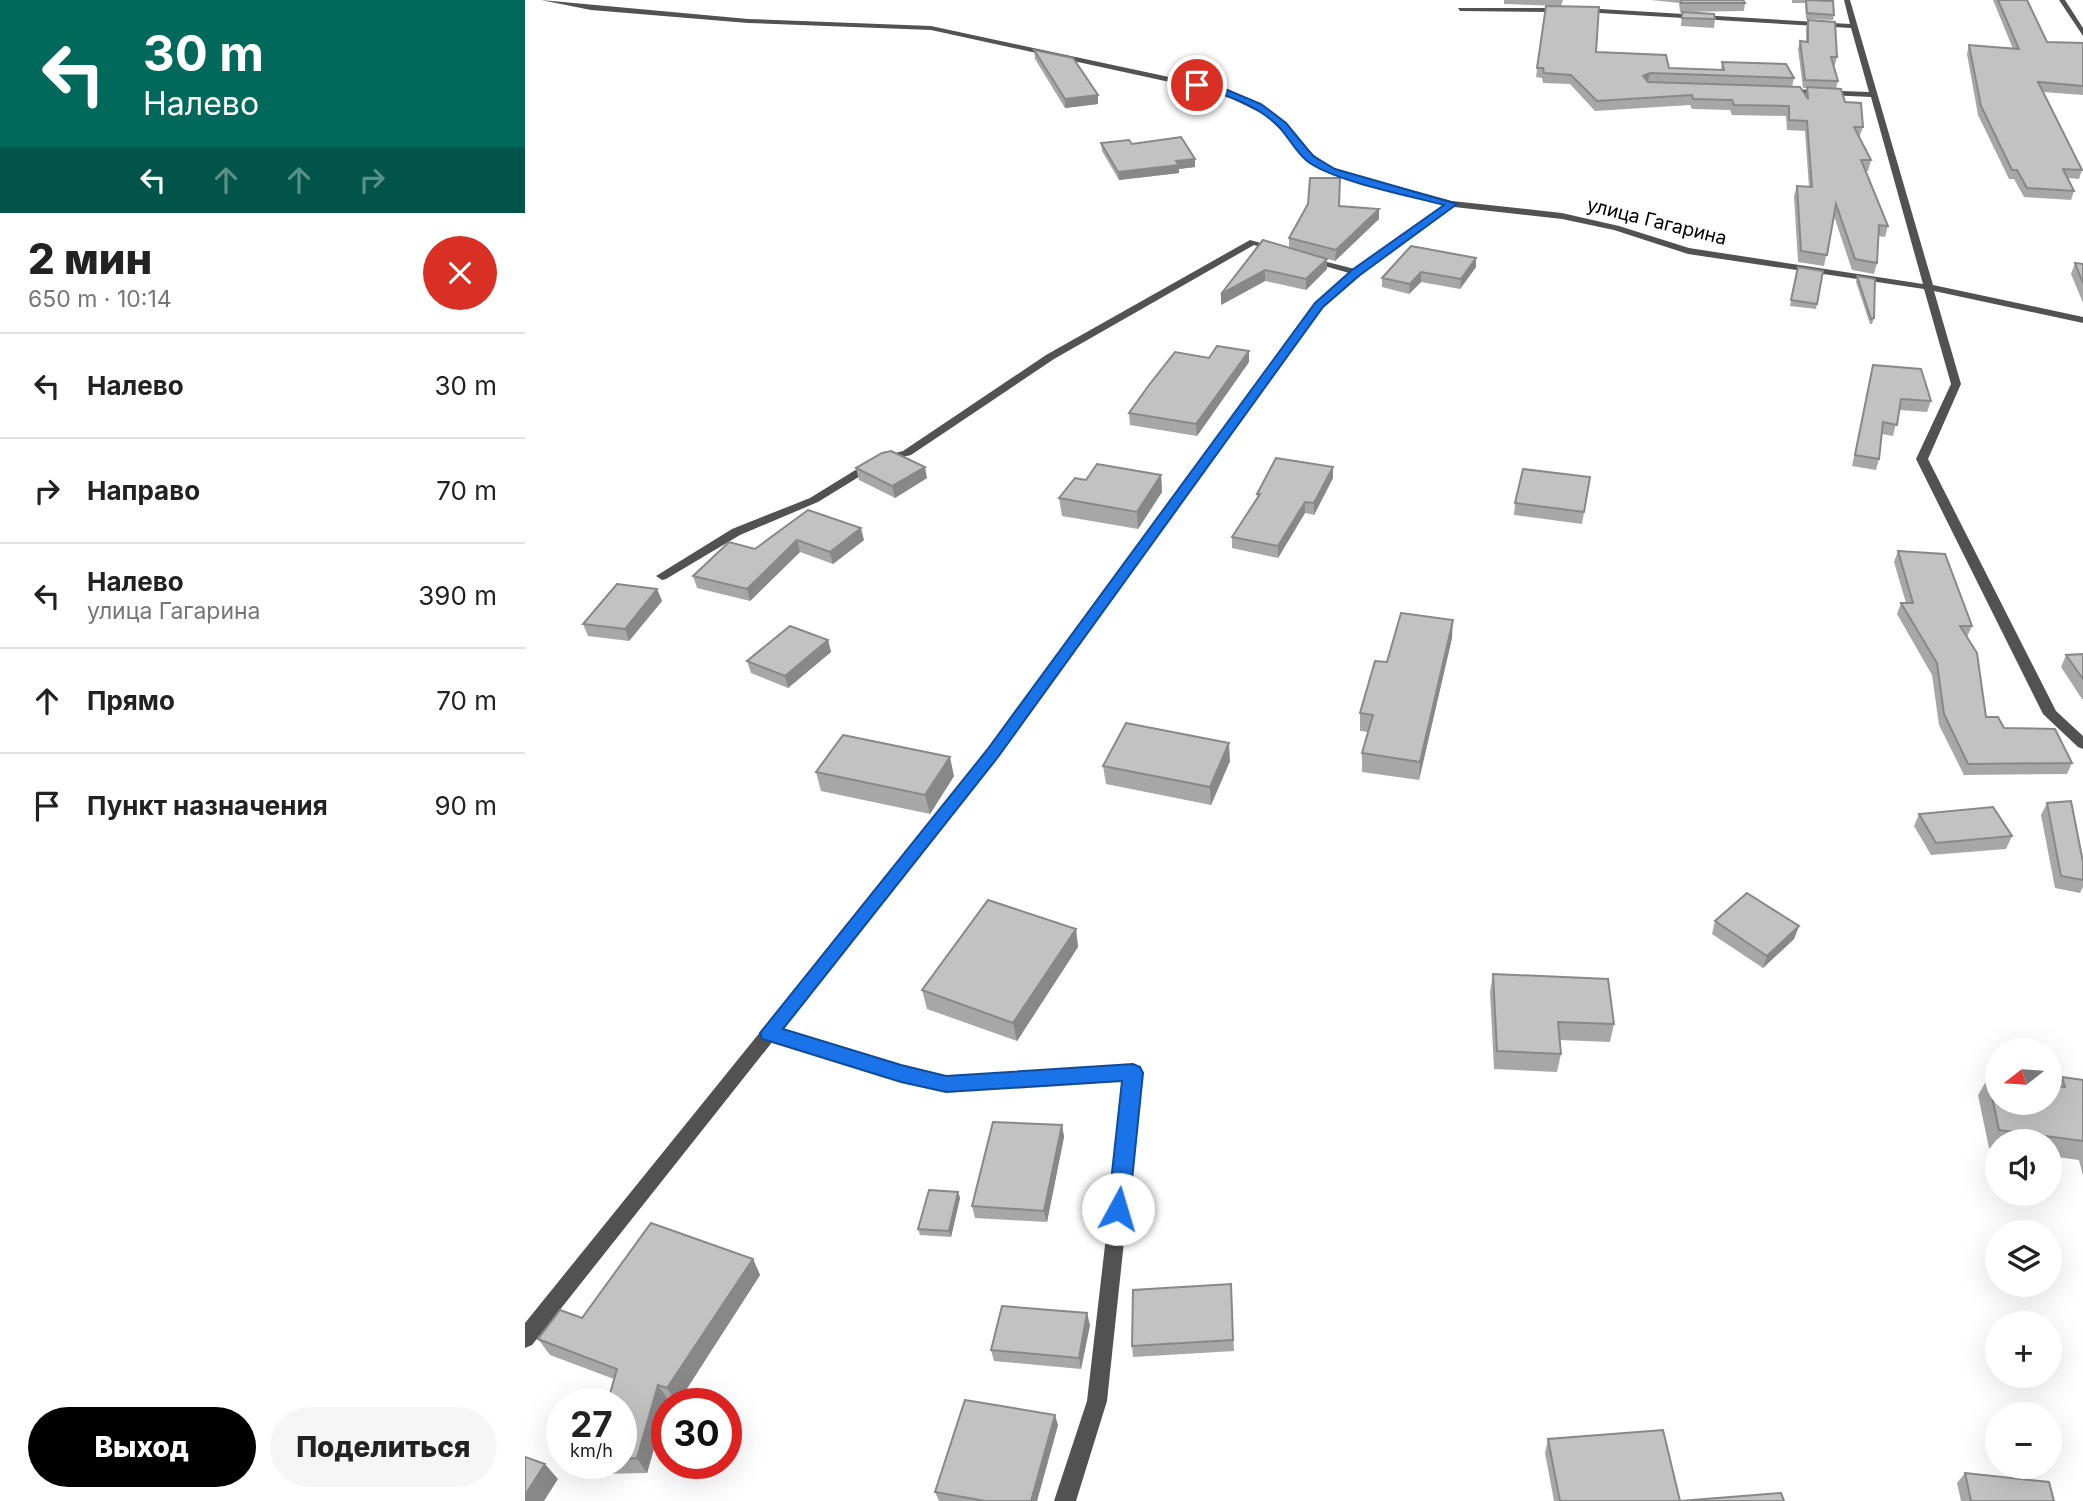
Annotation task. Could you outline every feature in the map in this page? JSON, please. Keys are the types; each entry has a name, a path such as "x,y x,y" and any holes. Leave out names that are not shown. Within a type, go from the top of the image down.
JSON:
{"street":[{"name":"улица Гагарина","path":"544,0 603,9 748,21 895,25 947,30 1222,91 1258,106 1282,125 1309,158 1331,171 1452,204 1562,216 1616,228 1688,251 1927,287 2083,320"},
{"path":"1847,0 1956,384 1922,459 2050,714 2083,744"},
{"path":"2062,0 2083,34"},
{"path":"1460,9 1545,9 1696,15 1854,26"},
{"path":"1782,91 1875,95"},
{"path":"525,1338 993,753 1319,305 1356,272 1452,204"},
{"path":"662,576 737,532 814,500 879,460 907,453 1051,357 1253,242 1292,253"},
{"path":"1305,257 1356,272"},
{"path":"769,1033 901,1074 946,1084 1133,1073 1097,1401 1065,1501"}],"building":[{"path":"1681,0 1743,0 1745,3 1681,3"},
{"path":"1806,0 1833,1 1834,15 1807,13"},
{"path":"1998,0 2027,0 2047,42 2083,43 2083,86 2038,82 2082,170 2063,169 2074,191 2027,188 2017,170 2012,170 1981,106 1969,45 2019,49"},
{"path":"1546,6 1599,7 1596,52 1666,55 1669,68 1724,70 1722,62 1786,64 1794,78 1650,73 1643,76 1648,82 1800,87 1808,99 1807,87 1841,89 1845,102 1861,103 1863,127 1854,127 1871,160 1861,160 1888,226 1879,225 1877,263 1855,259 1836,204 1827,255 1801,251 1797,186 1812,187 1807,121 1789,120 1789,106 1734,105 1732,100 1693,99 1692,95 1597,101 1571,75 1544,73 1543,68 1537,68"},
{"path":"1682,12 1714,14 1715,19 1682,18"},
{"path":"1808,20 1835,22 1837,57 1831,57 1838,81 1805,80 1800,41 1808,42"},
{"path":"1034,50 1073,58 1098,95 1065,99"},
{"path":"1181,137 1195,159 1176,161 1179,165 1118,172 1101,143 1129,140 1132,144"},
{"path":"1310,178 1340,178 1339,206 1379,209 1336,250 1289,238 1308,204"},
{"path":"1263,240 1327,259 1306,279 1265,270 1221,294"},
{"path":"1411,246 1476,258 1461,279 1421,272 1410,284 1382,278"},
{"path":"2075,263 2083,264 2083,283"},
{"path":"1798,267 1823,271 1817,304 1791,300"},
{"path":"1857,276 1875,279 1874,318 1871,319"},
{"path":"1217,346 1249,351 1196,424 1129,413 1175,352 1209,358"},
{"path":"1873,365 1921,369 1931,401 1901,399 1897,425 1883,422 1879,459 1855,455"},
{"path":"891,451 925,467 892,486 856,468 882,453"},
{"path":"1276,458 1333,467 1314,503 1305,502 1278,546 1232,537 1260,494 1257,494"},
{"path":"1097,464 1161,475 1137,512 1059,498 1075,478 1086,480"},
{"path":"1523,469 1590,477 1584,512 1515,503"},
{"path":"808,510 861,528 830,552 797,540 747,589 693,576 729,542 755,549"},
{"path":"1898,551 1945,554 1972,626 1960,626 1977,653 1986,717 1998,717 2004,728 2055,729 2072,763 1968,764 1944,714 1937,663 1901,603 1913,603"},
{"path":"617,584 657,589 625,629 583,624"},
{"path":"1401,613 1453,620 1420,762 1362,753 1373,715 1360,713 1375,661 1387,662"},
{"path":"790,626 828,640 785,676 747,661"},
{"path":"2083,654 2083,679 2066,655"},
{"path":"1126,723 1229,743 1210,787 1103,766"},
{"path":"843,735 950,757 925,795 816,772"},
{"path":"2071,801 2083,862 2083,880 2061,876 2047,803"},
{"path":"1993,807 2012,836 1936,843 1919,814"},
{"path":"1747,893 1799,926 1767,956 1715,921"},
{"path":"988,900 1076,929 1013,1023 922,990"},
{"path":"1493,974 1608,979 1614,1024 1558,1022 1561,1054 1497,1051"},
{"path":"2062,1077 2083,1080 2083,1141 2062,1138 2062,1129 1999,1129 1996,1115 2062,1115 2062,1087 2065,1087"},
{"path":"993,1122 1062,1125 1044,1211 972,1206"},
{"path":"929,1190 958,1192 949,1231 918,1229"},
{"path":"651,1223 753,1259 667,1388 658,1385 657,1388 651,1388 651,1409 637,1458 637,1388 612,1388 617,1369 538,1339 560,1310 582,1318"},
{"path":"1231,1284 1233,1340 1132,1346 1133,1290"},
{"path":"1002,1306 1087,1313 1079,1358 991,1350"},
{"path":"965,1400 1055,1415 1031,1501 985,1501 935,1492"},
{"path":"1663,1430 1680,1501 1560,1501 1548,1439"},
{"path":"525,1457 545,1464 525,1495"},
{"path":"1965,1473 1985,1475 1985,1479 2049,1482 2054,1501 1971,1501"},
{"path":"1781,1493 1784,1501 1680,1501"}],"route":[{"path":"1118,1209 1133,1073 946,1084 901,1074 769,1033 993,753 1319,305 1356,272 1452,204 1331,171 1309,158 1282,125 1258,106 1222,91 1197,85"}]}
